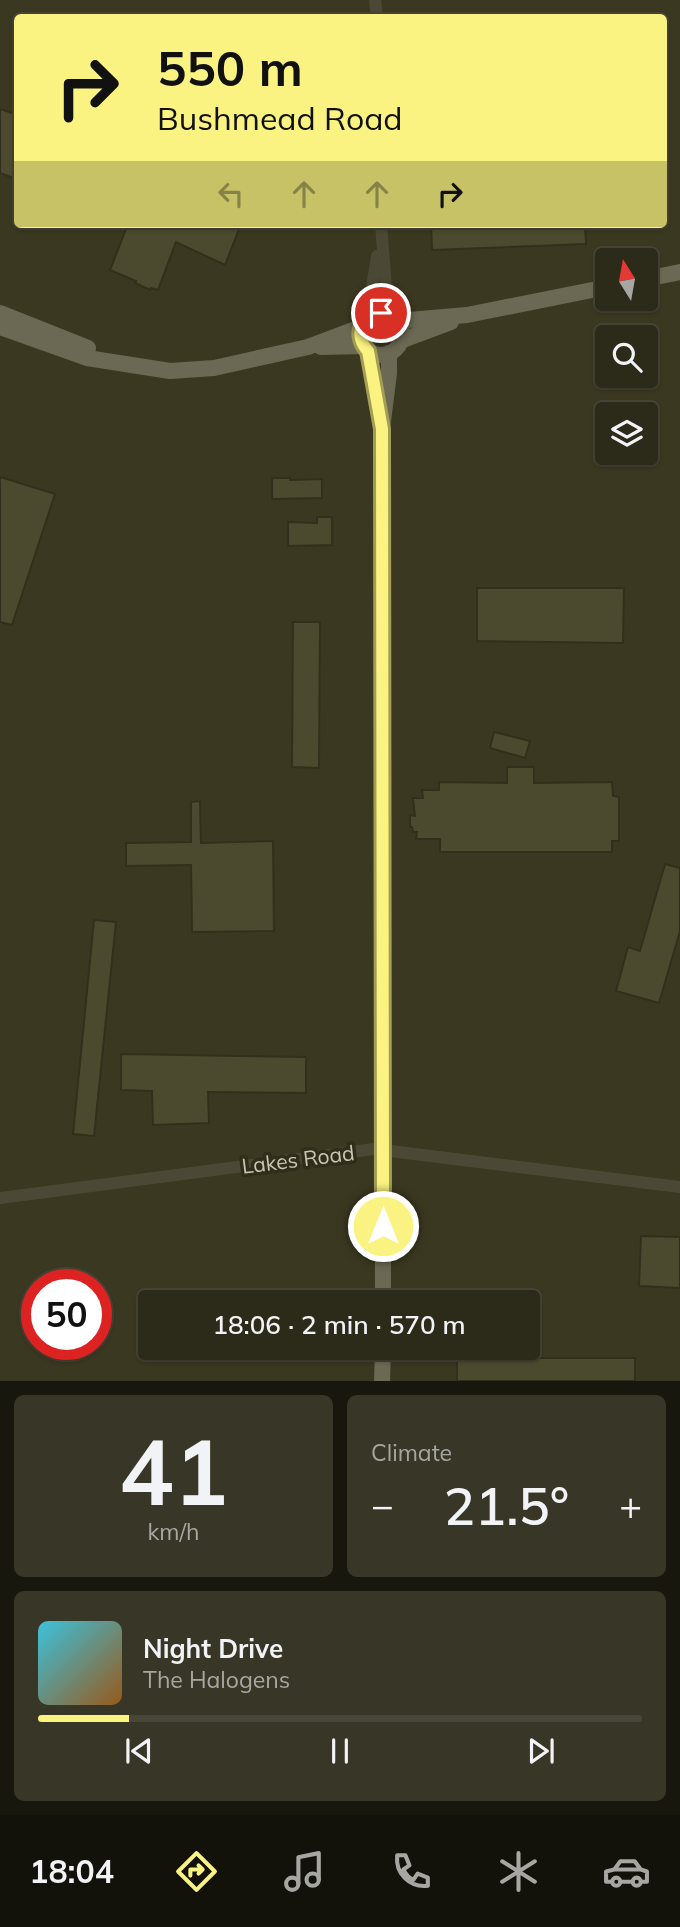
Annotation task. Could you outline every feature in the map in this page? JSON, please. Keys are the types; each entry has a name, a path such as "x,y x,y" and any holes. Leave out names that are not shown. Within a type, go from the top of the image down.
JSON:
{"main road":[{"path":"658,277 680,272"},
{"path":"0,327 87,358 160,370 190,370 214,368 308,347 364,322 374,314 393,318 467,315 595,289"},
{"path":"0,313 93,350 118,363"},
{"path":"308,347 366,348 375,354 467,315"},
{"path":"383,1290 382,429 394,347 401,331 393,318"},
{"path":"364,322 360,337 366,348 382,429"},
{"path":"383,1360 383,1381"}],"street":[{"path":"381,228 393,318"},
{"path":"364,322 381,228"},
{"name":"Lakes Road","path":"0,1198 374,1149 680,1187"}],"building":[{"path":"0,109 14,114 14,178 0,173"},
{"path":"126,228 239,228 225,265 176,242 158,290 150,290 110,270"},
{"path":"431,228 585,228 586,244 432,250"},
{"path":"0,477 55,494 12,625 0,622"},
{"path":"272,478 322,479 322,498 272,499"},
{"path":"317,517 332,517 332,545 288,546 288,522 317,523"},
{"path":"477,588 624,588 623,643 477,641"},
{"path":"293,622 320,622 319,768 292,767"},
{"path":"494,732 530,741 525,758 490,748"},
{"path":"507,767 534,767 534,783 612,782 613,796 619,797 619,841 612,841 612,852 440,852 440,839 416,839 417,832 413,832 410,827 410,815 415,816 413,798 423,798 422,790 439,790 439,782 507,783"},
{"path":"200,801 201,843 273,841 274,931 192,932 191,865 126,866 126,843 191,842 191,802"},
{"path":"665,864 680,868 680,931 659,1003 616,991 628,947 640,951"},
{"path":"94,920 116,922 94,1136 73,1134"},
{"path":"121,1054 306,1057 306,1093 208,1092 209,1123 153,1125 152,1091 121,1090"},
{"path":"641,1236 680,1237 680,1288 639,1286"},
{"path":"635,1358 635,1381 457,1381 457,1360"}],"route":[{"path":"381,313 374,314 363,322 360,337 368,351 382,429 383,1226"}]}
